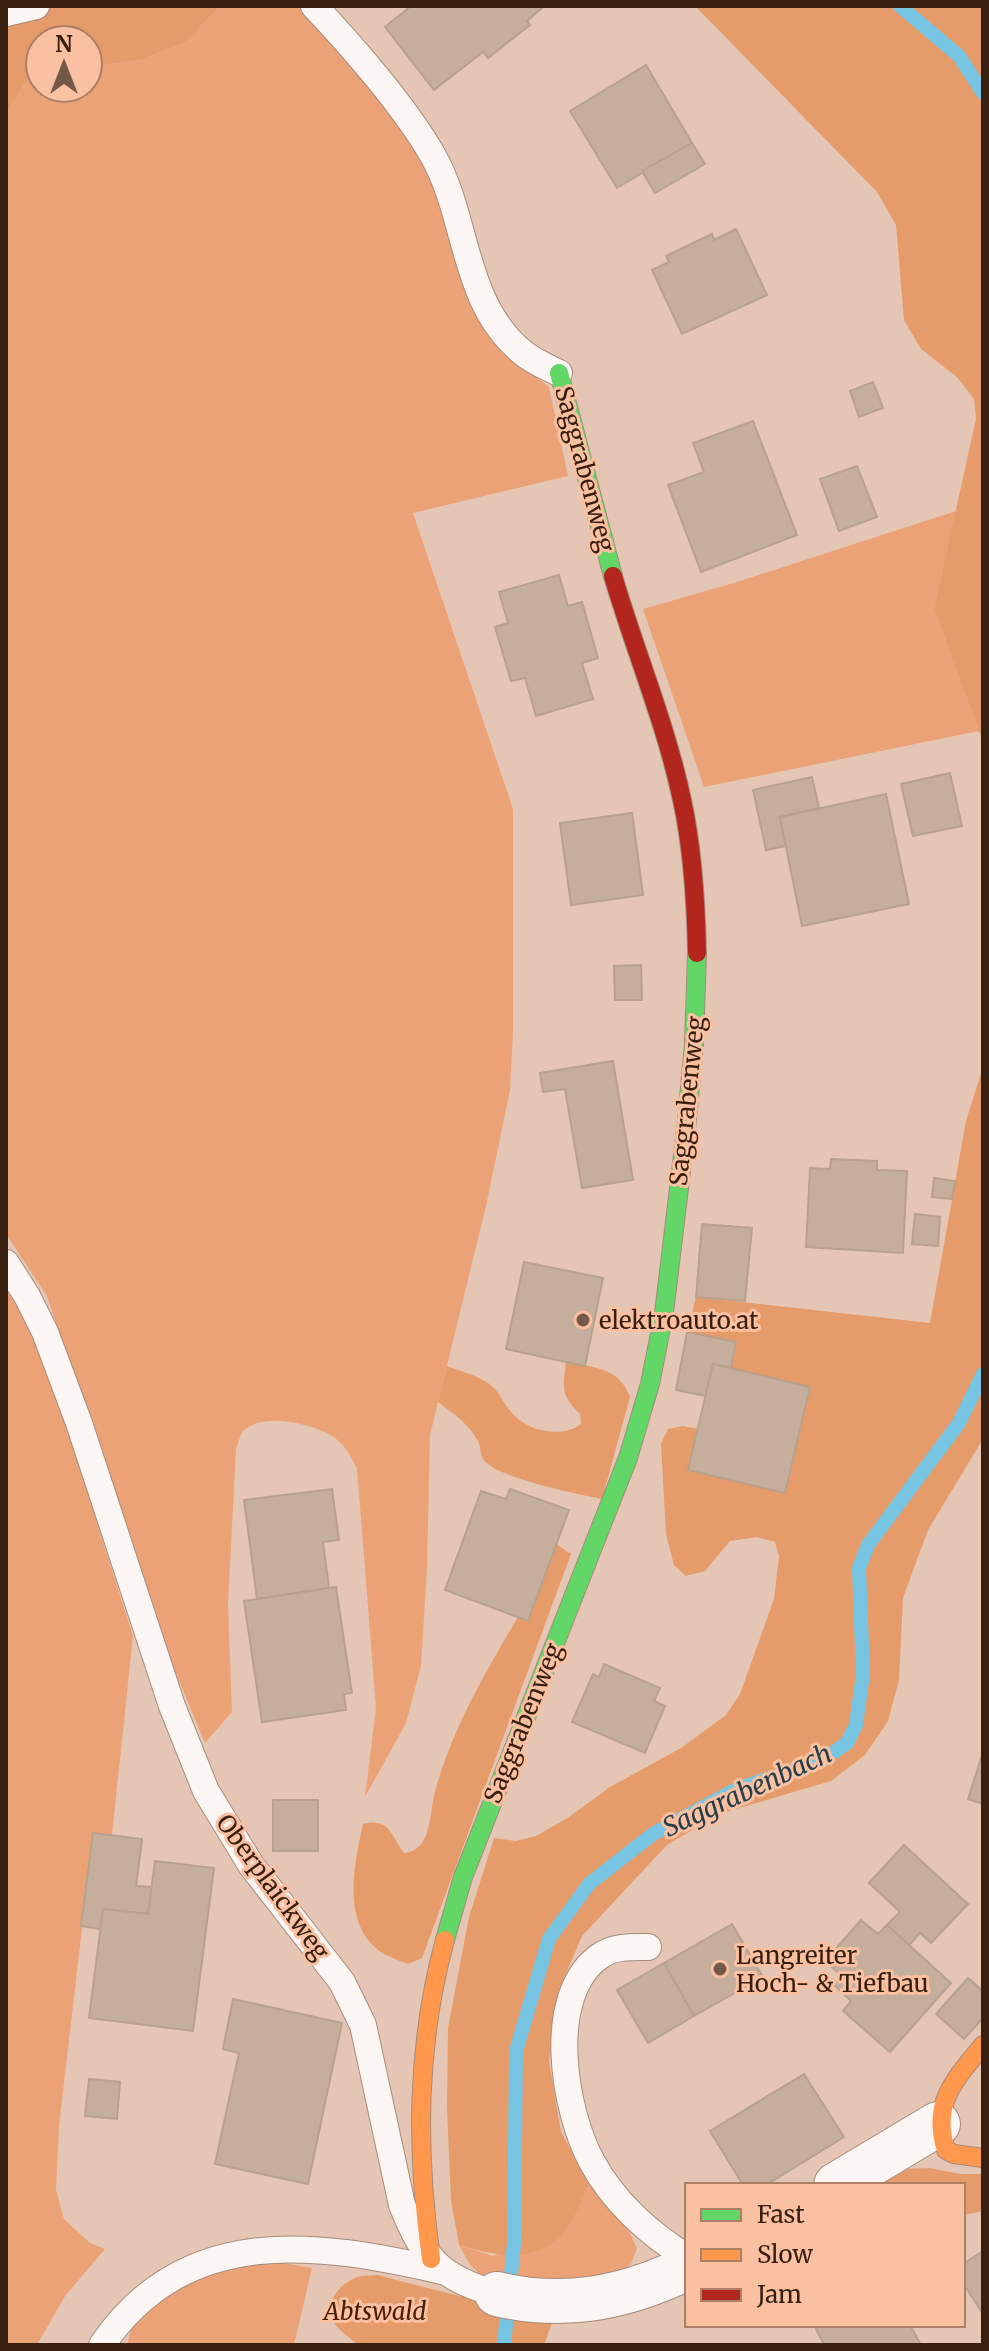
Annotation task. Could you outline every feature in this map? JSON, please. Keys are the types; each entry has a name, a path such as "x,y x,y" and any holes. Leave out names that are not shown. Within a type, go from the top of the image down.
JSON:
{"street":[{"name":"Saggrabenweg","path":"436,2265 425,2221 421,2138 422,2078 430,2003 442,1947 463,1877 623,1473 646,1400 670,1267 697,1008 695,884 687,825 676,777 614,578 559,373"},
{"path":"983,2045 948,2092 938,2124 946,2150 983,2158"},
{"path":"839,2183 938,2124"},
{"path":"510,2297 571,2303 600,2299 626,2294 685,2269"}],"lane":[{"path":"6,13 36,6"},
{"name":"Saggrabenweg","path":"314,6 386,92 433,156 446,185 473,281 486,308 523,353 559,373"},
{"name":"Oberplaickweg","path":"6,1263 45,1332 79,1423 172,1706 206,1791 251,1865 342,1982 363,2025 402,2205 413,2232 436,2265"},
{"path":"648,1947 623,1947 602,1954 585,1968 574,1989 567,2019 565,2052 568,2095 577,2130 593,2163 613,2192 643,2225 685,2256"},
{"path":"106,2342 123,2317 150,2292 186,2270 221,2256 258,2250 335,2252 436,2265 466,2285 510,2297"}],"shaded area":[{"path":"220,6 304,6 330,33 425,161 518,363 549,387 568,476 413,513 513,809 513,1033 510,1090 486,1206 430,1435 421,1666 406,1723 365,1797 376,1708 357,1469 348,1452 339,1441 326,1433 302,1424 263,1422 252,1425 242,1433 236,1449 228,1604 232,1712 205,1743 164,1645 47,1296 6,1234 6,113 24,85 24,104 104,104 104,65 140,60 186,42"},
{"path":"956,511 934,609 979,731 704,787 643,609"},
{"path":"6,1290 26,1319 70,1438 133,1636 112,1835 93,1834 59,2126 56,2190 64,2219 90,2243 105,2249 65,2296 37,2345 6,2345"},
{"path":"589,2184 625,2223 637,2248 631,2264 613,2277 568,2287 484,2278 470,2265 459,2245 493,2256 569,2225"},
{"path":"240,2262 277,2262 312,2268 294,2345 127,2345 133,2321 201,2272"}],"green space":[{"path":"6,6 220,6 186,42 140,60 104,65 104,24 24,24 24,85 6,113"},
{"path":"695,6 983,6 983,742 934,609 976,419 974,399 957,377 921,349 904,320 896,225 877,192"},
{"path":"983,1067 983,1439 928,1530 903,1598 899,1680 888,1721 865,1755 831,1781 719,1814 667,1845 582,1936 558,1992 549,2061 561,2132 589,2184 570,2223 547,2246 534,2252 505,2255 459,2245 451,2200 447,2109 448,2028 469,1917 494,1838 516,1841 536,1836 610,1787 681,1748 726,1715 740,1694 774,1599 779,1556 775,1542 757,1537 730,1541 705,1571 686,1576 674,1565 666,1534 661,1444 668,1429 683,1426 698,1429 809,1387 731,1368 687,1332 696,1297 930,1323 966,1121"},
{"path":"566,1362 613,1374 626,1387 630,1397 602,1499 538,1484 491,1466 483,1459 478,1441 470,1429 438,1402 447,1366 489,1384 512,1413 526,1424 554,1432 573,1429 581,1424 580,1414 564,1390"},
{"path":"556,1544 571,1554 422,1958 408,1964 384,1954 370,1942 361,1928 356,1912 354,1876 363,1824 372,1822 384,1825 404,1853 413,1851 425,1839 442,1769 460,1724 518,1617 529,1620"},
{"path":"930,2168 960,2174 983,2174 983,2211 965,2215 965,2183 866,2183 902,2169"},
{"name":"Abtswald","path":"377,2275 553,2320 544,2345 358,2345 334,2323 331,2302 339,2289 351,2280 359,2276"}],"building":[{"path":"411,6 543,7 527,21 530,25 488,58 483,52 434,90 385,27"},
{"path":"646,65 692,143 617,188 570,111"},
{"path":"692,143 705,164 655,193 642,171"},
{"path":"736,229 767,295 682,334 652,270 669,262 666,256 712,234 714,240"},
{"path":"873,382 883,408 859,417 850,391"},
{"path":"753,421 797,535 701,572 668,485 704,472 693,443"},
{"path":"857,466 877,517 839,531 820,479"},
{"path":"559,575 568,606 582,602 598,658 582,663 593,699 536,716 525,678 511,681 495,627 508,623 499,592"},
{"path":"950,773 962,826 913,836 901,784"},
{"path":"812,777 819,808 780,817 786,846 766,850 753,790"},
{"path":"886,794 909,904 802,926 780,817"},
{"path":"632,813 643,895 571,905 560,823"},
{"path":"641,965 642,1000 615,1000 614,966"},
{"path":"613,1061 633,1180 582,1188 565,1089 543,1092 540,1073"},
{"path":"831,1159 877,1161 877,1170 907,1171 903,1253 806,1247 810,1168 830,1169"},
{"path":"934,1178 955,1181 952,1199 932,1197"},
{"path":"915,1214 940,1217 938,1246 912,1244"},
{"path":"702,1224 752,1228 745,1301 696,1297"},
{"path":"524,1262 603,1278 585,1366 506,1349"},
{"path":"687,1332 736,1342 731,1368 713,1364 706,1396 676,1390"},
{"path":"713,1364 810,1387 785,1493 688,1470"},
{"path":"332,1489 339,1540 323,1542 329,1588 257,1599 244,1500"},
{"path":"510,1489 569,1510 528,1621 445,1590 481,1491 506,1499"},
{"path":"336,1587 352,1693 344,1694 346,1710 262,1722 244,1601"},
{"path":"604,1664 660,1688 654,1701 665,1706 645,1753 572,1722 593,1674 599,1677"},
{"path":"983,1752 983,1804 968,1799"},
{"path":"273,1800 318,1800 318,1851 273,1851"},
{"path":"93,1833 142,1839 136,1886 152,1887 148,1914 103,1909 100,1929 81,1926"},
{"path":"904,1845 968,1904 931,1943 920,1933 909,1945 887,1925 900,1912 869,1883"},
{"path":"155,1861 214,1868 193,2031 89,2018 103,1909 148,1914"},
{"path":"861,1920 878,1934 887,1925 951,1983 890,2052 843,2011 851,2001 834,1985 842,1976 825,1961"},
{"path":"732,1924 763,1977 694,2016 664,1963"},
{"path":"664,1963 694,2016 648,2043 617,1990"},
{"path":"968,1978 983,1991 983,2018 964,2039 936,2014"},
{"path":"233,1999 342,2023 308,2184 215,2164 239,2053 223,2049"},
{"path":"804,2074 844,2137 769,2183 742,2183 710,2131"},
{"path":"89,2079 120,2082 117,2119 85,2116"},
{"path":"983,2251 983,2314 965,2286 965,2263"},
{"path":"815,2327 911,2327 921,2345 824,2345"}],"waterway":[{"name":"Saggrabenbach","path":"900,6 959,56 983,93"},
{"name":"Saggrabenbach","path":"504,2345 514,2244 516,2051 549,1939 589,1884 653,1834 737,1789 821,1761 847,1743 856,1725 863,1674 859,1568 868,1545 959,1423 983,1374"}],"traffic: fast":[{"path":"559,373 613,576"},
{"path":"445,1940 463,1877 628,1458 650,1384 664,1313 686,1130 694,1044 697,953"}],"traffic: slow":[{"path":"431,2259 423,2178 422,2099 428,2019 445,1940"},
{"path":"983,2045 948,2093 942,2119 946,2150 983,2158"}],"traffic: jam":[{"path":"613,576 668,743 682,800 693,876 697,953"}],"place":[{"name":"elektroauto.at","path":"583,1320"},
{"name":"Langreiter Hoch- & Tiefbau","path":"720,1969"}]}
